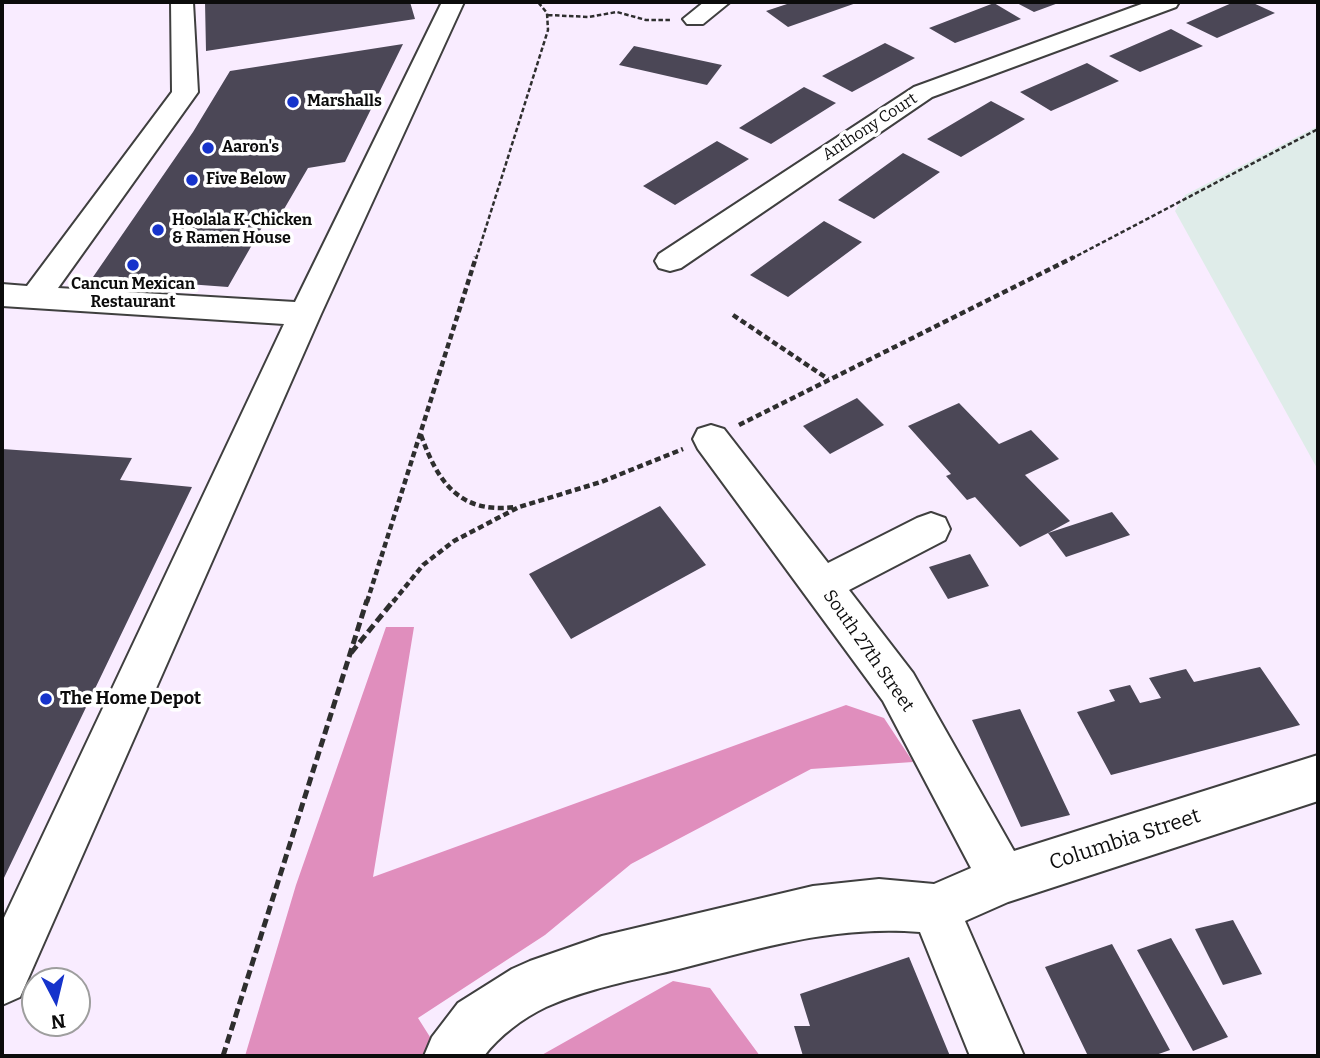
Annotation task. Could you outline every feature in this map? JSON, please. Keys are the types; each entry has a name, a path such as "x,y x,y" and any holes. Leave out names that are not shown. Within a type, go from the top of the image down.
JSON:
{"street":[{"path":"35,297 185,92 182,2"},
{"path":"2,979 305,314 453,2"},
{"path":"695,19 719,2"},
{"name":"Anthony Court","path":"670,261 923,92 1168,2"},
{"path":"2,295 305,314"},
{"name":"South 27th Street","path":"711,439 898,687 1003,879"},
{"path":"822,585 931,529"},
{"name":"Columbia Street","path":"935,909 1003,879 1313,789"},
{"path":"451,1056 477,1022 530,987 602,962 813,911 879,904 935,909 997,1056"}],"path":[{"path":"223,1056 548,30 548,15 538,2"},
{"path":"548,15 589,17 617,12 652,20 695,19"},
{"path":"1056,265 1318,129"},
{"path":"733,315 829,380"},
{"path":"421,433 433,467 450,492 462,502 491,510 526,505"}],"shaded area":[{"path":"1318,126 1318,470 1175,211 1185,195"},
{"path":"386,627 414,627 373,877 846,705 884,718 913,762 811,769 631,864 545,935 418,1018 442,1056 245,1056 296,885"},
{"path":"673,981 710,988 760,1056 540,1056"}],"building":[{"path":"205,2 410,2 415,19 206,51"},
{"path":"793,2 859,2 788,27 766,11"},
{"path":"1015,2 1061,2 1034,12"},
{"path":"1234,2 1251,2 1275,13 1217,38 1186,23"},
{"path":"994,3 1021,19 955,43 929,28"},
{"path":"1171,29 1203,46 1140,72 1109,56"},
{"path":"885,43 915,58 852,92 822,76"},
{"path":"403,44 345,162 308,168 280,216 269,215 228,287 93,277 193,132 230,71"},
{"path":"634,46 722,65 707,85 619,65"},
{"path":"1087,63 1119,81 1051,111 1020,92"},
{"path":"804,87 836,103 771,144 739,128"},
{"path":"991,101 1025,119 961,157 927,139"},
{"path":"717,141 749,159 675,205 643,186"},
{"path":"903,153 940,172 874,219 838,200"},
{"path":"824,221 862,242 788,297 750,275"},
{"path":"857,398 884,425 830,454 803,426"},
{"path":"959,403 999,444 1031,430 1059,459 1025,475 1070,521 1020,547 975,497 967,500 946,476 951,474 908,426"},
{"name":"The Home Depot","path":"2,449 132,458 120,480 192,487 2,882"},
{"path":"660,506 706,565 571,639 529,574"},
{"path":"1112,512 1130,535 1066,557 1048,533"},
{"path":"970,554 989,586 948,599 929,567"},
{"path":"1260,667 1300,725 1111,775 1077,712 1115,701 1109,690 1130,685 1140,703 1161,698 1149,678 1186,669 1194,682"},
{"path":"1020,709 1070,815 1021,827 972,720"},
{"path":"1233,920 1262,974 1223,985 1195,929"},
{"path":"1171,938 1228,1037 1193,1051 1137,950"},
{"path":"1112,944 1170,1050 1153,1056 1088,1056 1045,967"},
{"path":"909,957 950,1056 803,1056 794,1026 810,1026 800,994"}],"place":[{"name":"Marshalls","path":"293,102"},
{"name":"Aaron's","path":"208,148"},
{"name":"Five Below","path":"192,180"},
{"name":"Hoolala K-Chicken & Ramen House","path":"158,230"},
{"name":"Cancun Mexican Restaurant","path":"133,265"},
{"name":"The Home Depot","path":"46,699"}]}
